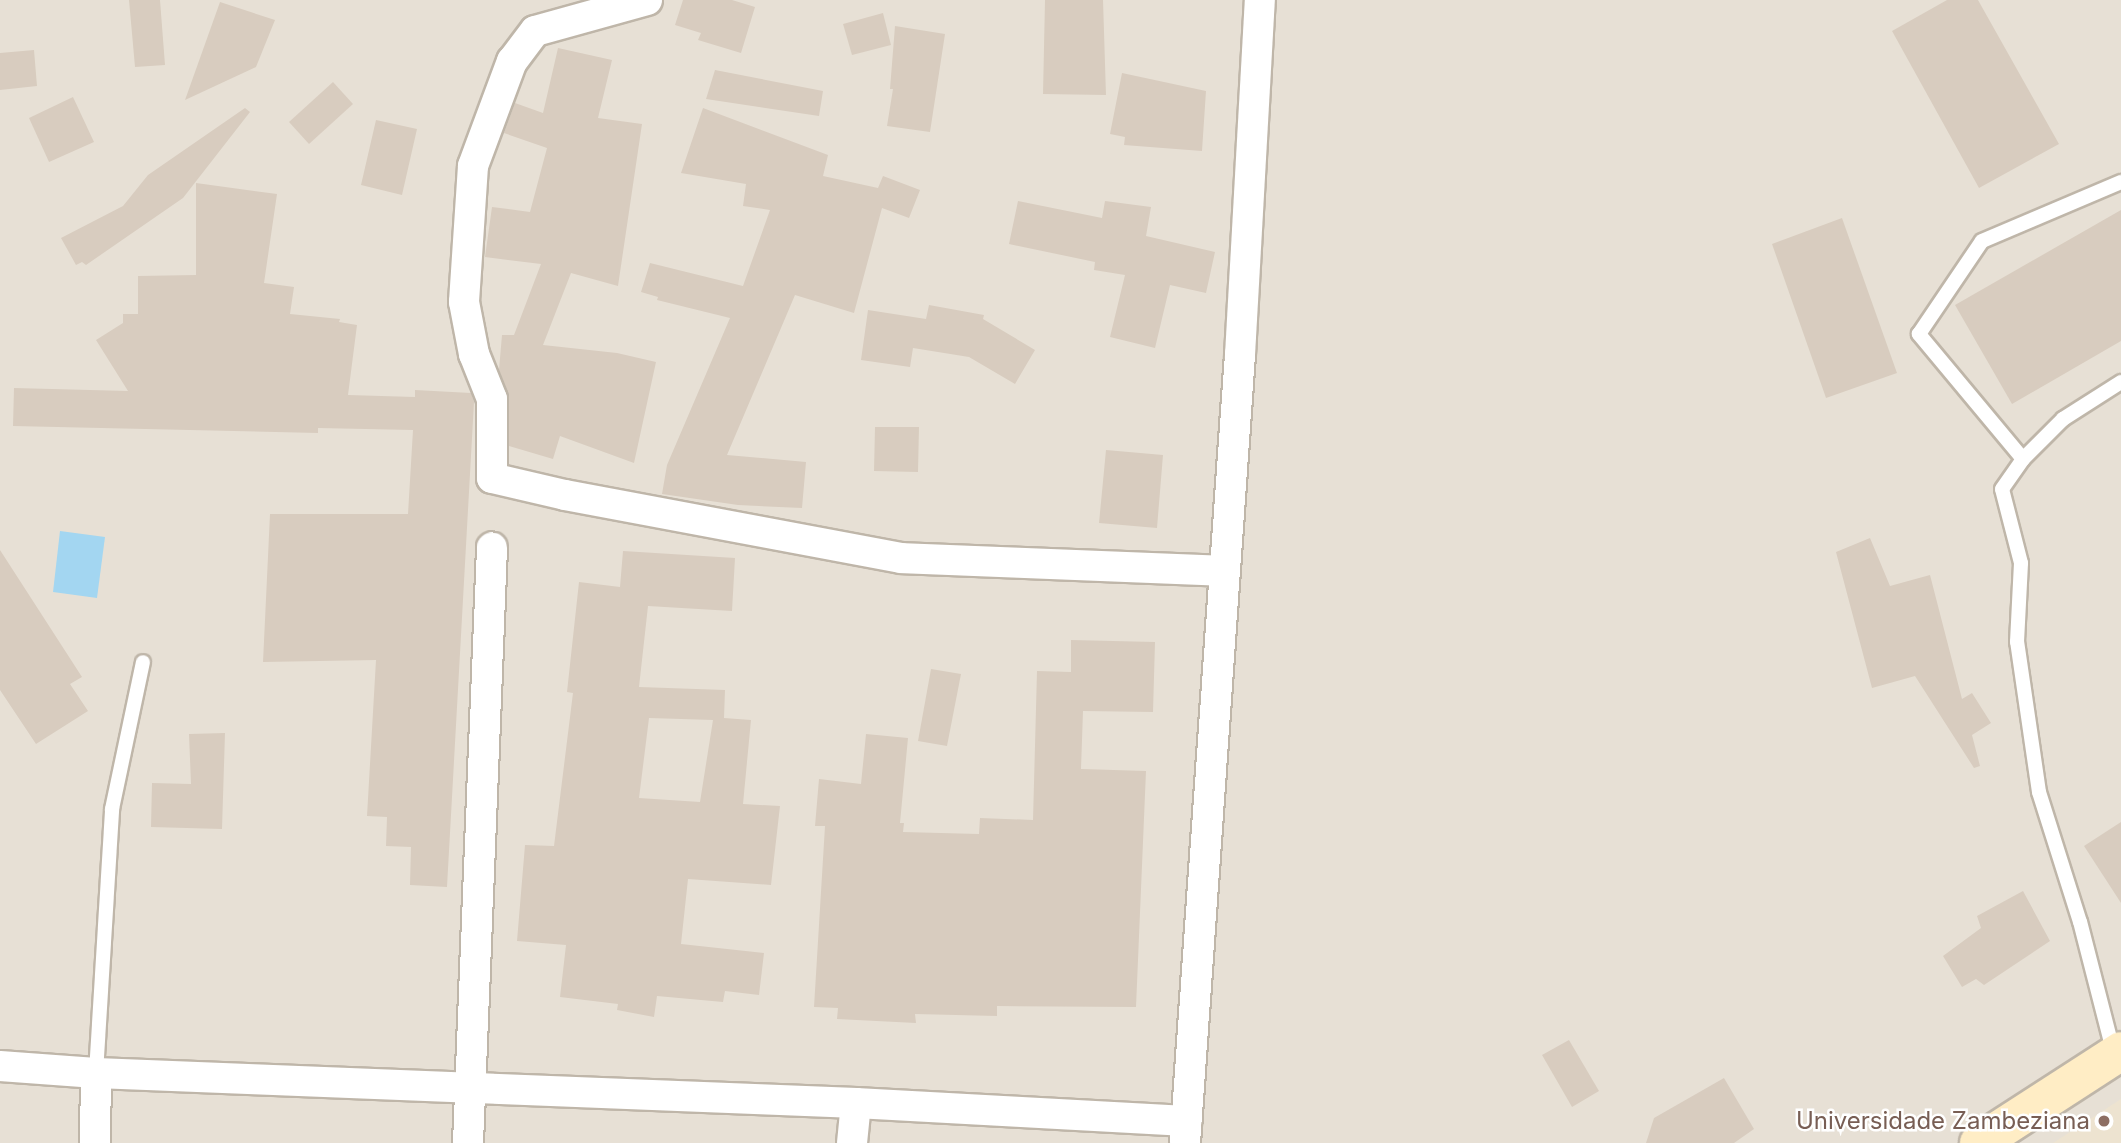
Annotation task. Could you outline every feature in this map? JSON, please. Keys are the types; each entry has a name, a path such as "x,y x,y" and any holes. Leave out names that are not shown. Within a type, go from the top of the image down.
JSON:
{"main road":[{"path":"1979,1143 2118,1053"}],"street":[{"path":"647,0 535,31 512,61 473,166 464,302 474,354 492,399 492,478 565,495 901,558 1225,571"},
{"path":"0,1066 96,1073 856,1103 1186,1132 1225,571 1260,0"},
{"path":"468,1143 492,547"},
{"path":"94,1143 96,1073"},
{"path":"852,1143 856,1103"}],"lane":[{"path":"2023,459 1919,334 1982,242 2121,182"},
{"path":"2118,1053 2039,792 2017,642 2021,563 2002,489 2023,459 2063,419 2121,382"},
{"path":"96,1073 112,809 144,662"}],"shaded area":[{"path":"0,0 2121,0 2121,1143 0,1143"},
{"name":"Universidade Zambeziana","path":"2121,1099 2121,1143 2053,1143"}],"water":[{"path":"60,531 105,537 97,598 53,592"}],"building":[{"path":"129,0 160,0 165,65 135,67"},
{"path":"683,0 732,0 755,7 741,53 698,40 701,33 675,25"},
{"path":"1045,0 1103,0 1106,95 1043,94"},
{"path":"1947,0 1978,0 2059,144 1979,188 1892,31"},
{"path":"220,2 275,20 256,67 185,100"},
{"path":"883,13 891,45 852,55 843,24"},
{"path":"895,26 945,34 930,132 887,126 893,89 890,89"},
{"path":"558,48 612,60 598,118 642,124 618,286 571,273 543,345 617,353 656,362 634,463 560,436 553,459 509,446 509,399 499,370 502,335 514,335 541,264 485,257 492,207 530,212 547,148 504,133 515,103 543,113"},
{"path":"34,50 37,86 0,90 0,53"},
{"path":"715,70 823,91 819,116 706,99"},
{"path":"1122,73 1206,91 1202,151 1124,145 1125,137 1110,134"},
{"path":"333,82 353,104 309,144 289,122"},
{"path":"73,97 94,142 49,162 29,118"},
{"path":"245,108 250,112 183,198 86,265 82,262 76,265 61,238 123,206 148,175"},
{"path":"703,108 828,155 823,176 878,188 883,176 920,190 909,218 882,208 854,313 795,295 727,455 806,462 802,508 738,505 662,494 667,465 730,318 657,300 658,297 641,292 650,263 743,286 770,210 743,206 746,184 681,173"},
{"path":"376,120 417,129 402,195 361,185"},
{"path":"196,183 277,194 264,283 294,287 290,314 340,319 339,322 357,325 348,395 415,397 415,390 471,393 474,402 447,887 410,885 411,847 386,846 387,817 367,816 376,660 263,662 270,514 408,514 413,430 318,428 318,433 13,426 14,388 128,391 96,340 123,323 123,314 138,314 138,276 196,275"},
{"path":"1018,201 1102,218 1105,201 1151,207 1146,236 1215,252 1206,293 1170,285 1155,348 1110,337 1125,275 1094,270 1095,262 1009,244"},
{"path":"2121,210 2121,341 2012,404 1955,305"},
{"path":"1842,218 1897,373 1826,398 1772,244"},
{"path":"929,305 984,315 983,319 1035,350 1015,384 969,357 913,348 910,367 861,360 868,310 926,319"},
{"path":"875,427 919,427 918,472 874,471"},
{"path":"1106,450 1163,455 1157,528 1099,523"},
{"path":"1870,538 1890,586 1930,575 1962,699 1972,693 1991,723 1972,735 1980,766 1974,768 1915,676 1872,688 1836,552"},
{"path":"0,550 82,677 70,684 88,711 36,744 0,690"},
{"path":"623,551 735,558 732,611 648,606 639,687 725,690 724,718 751,720 743,804 780,806 771,885 688,879 681,944 764,953 759,995 725,991 723,1002 657,996 654,1017 617,1010 618,1004 560,997 566,945 517,941 525,845 554,846 573,693 567,692 579,582 620,587","holes":["649,718 713,720 700,802 639,798"]},
{"path":"1071,640 1155,642 1153,712 1083,711 1081,769 1146,771 1136,1007 997,1006 997,1016 915,1014 916,1023 837,1019 838,1008 814,1007 825,826 815,826 819,779 861,784 866,734 908,738 900,823 904,823 903,832 979,834 980,818 1033,820 1037,671 1071,672"},
{"path":"931,669 961,674 947,746 918,741"},
{"path":"225,733 222,829 151,827 152,783 191,784 189,734"},
{"path":"2121,822 2121,903 2084,846"},
{"path":"2023,891 2050,941 1984,985 1976,979 1962,987 1943,956 1981,928 1977,916"},
{"path":"1569,1040 1599,1091 1572,1107 1542,1055"},
{"path":"1724,1078 1754,1129 1734,1143 1646,1143 1654,1118"}],"place":[{"name":"Universidade Zambeziana","path":"2104,1121"}]}
